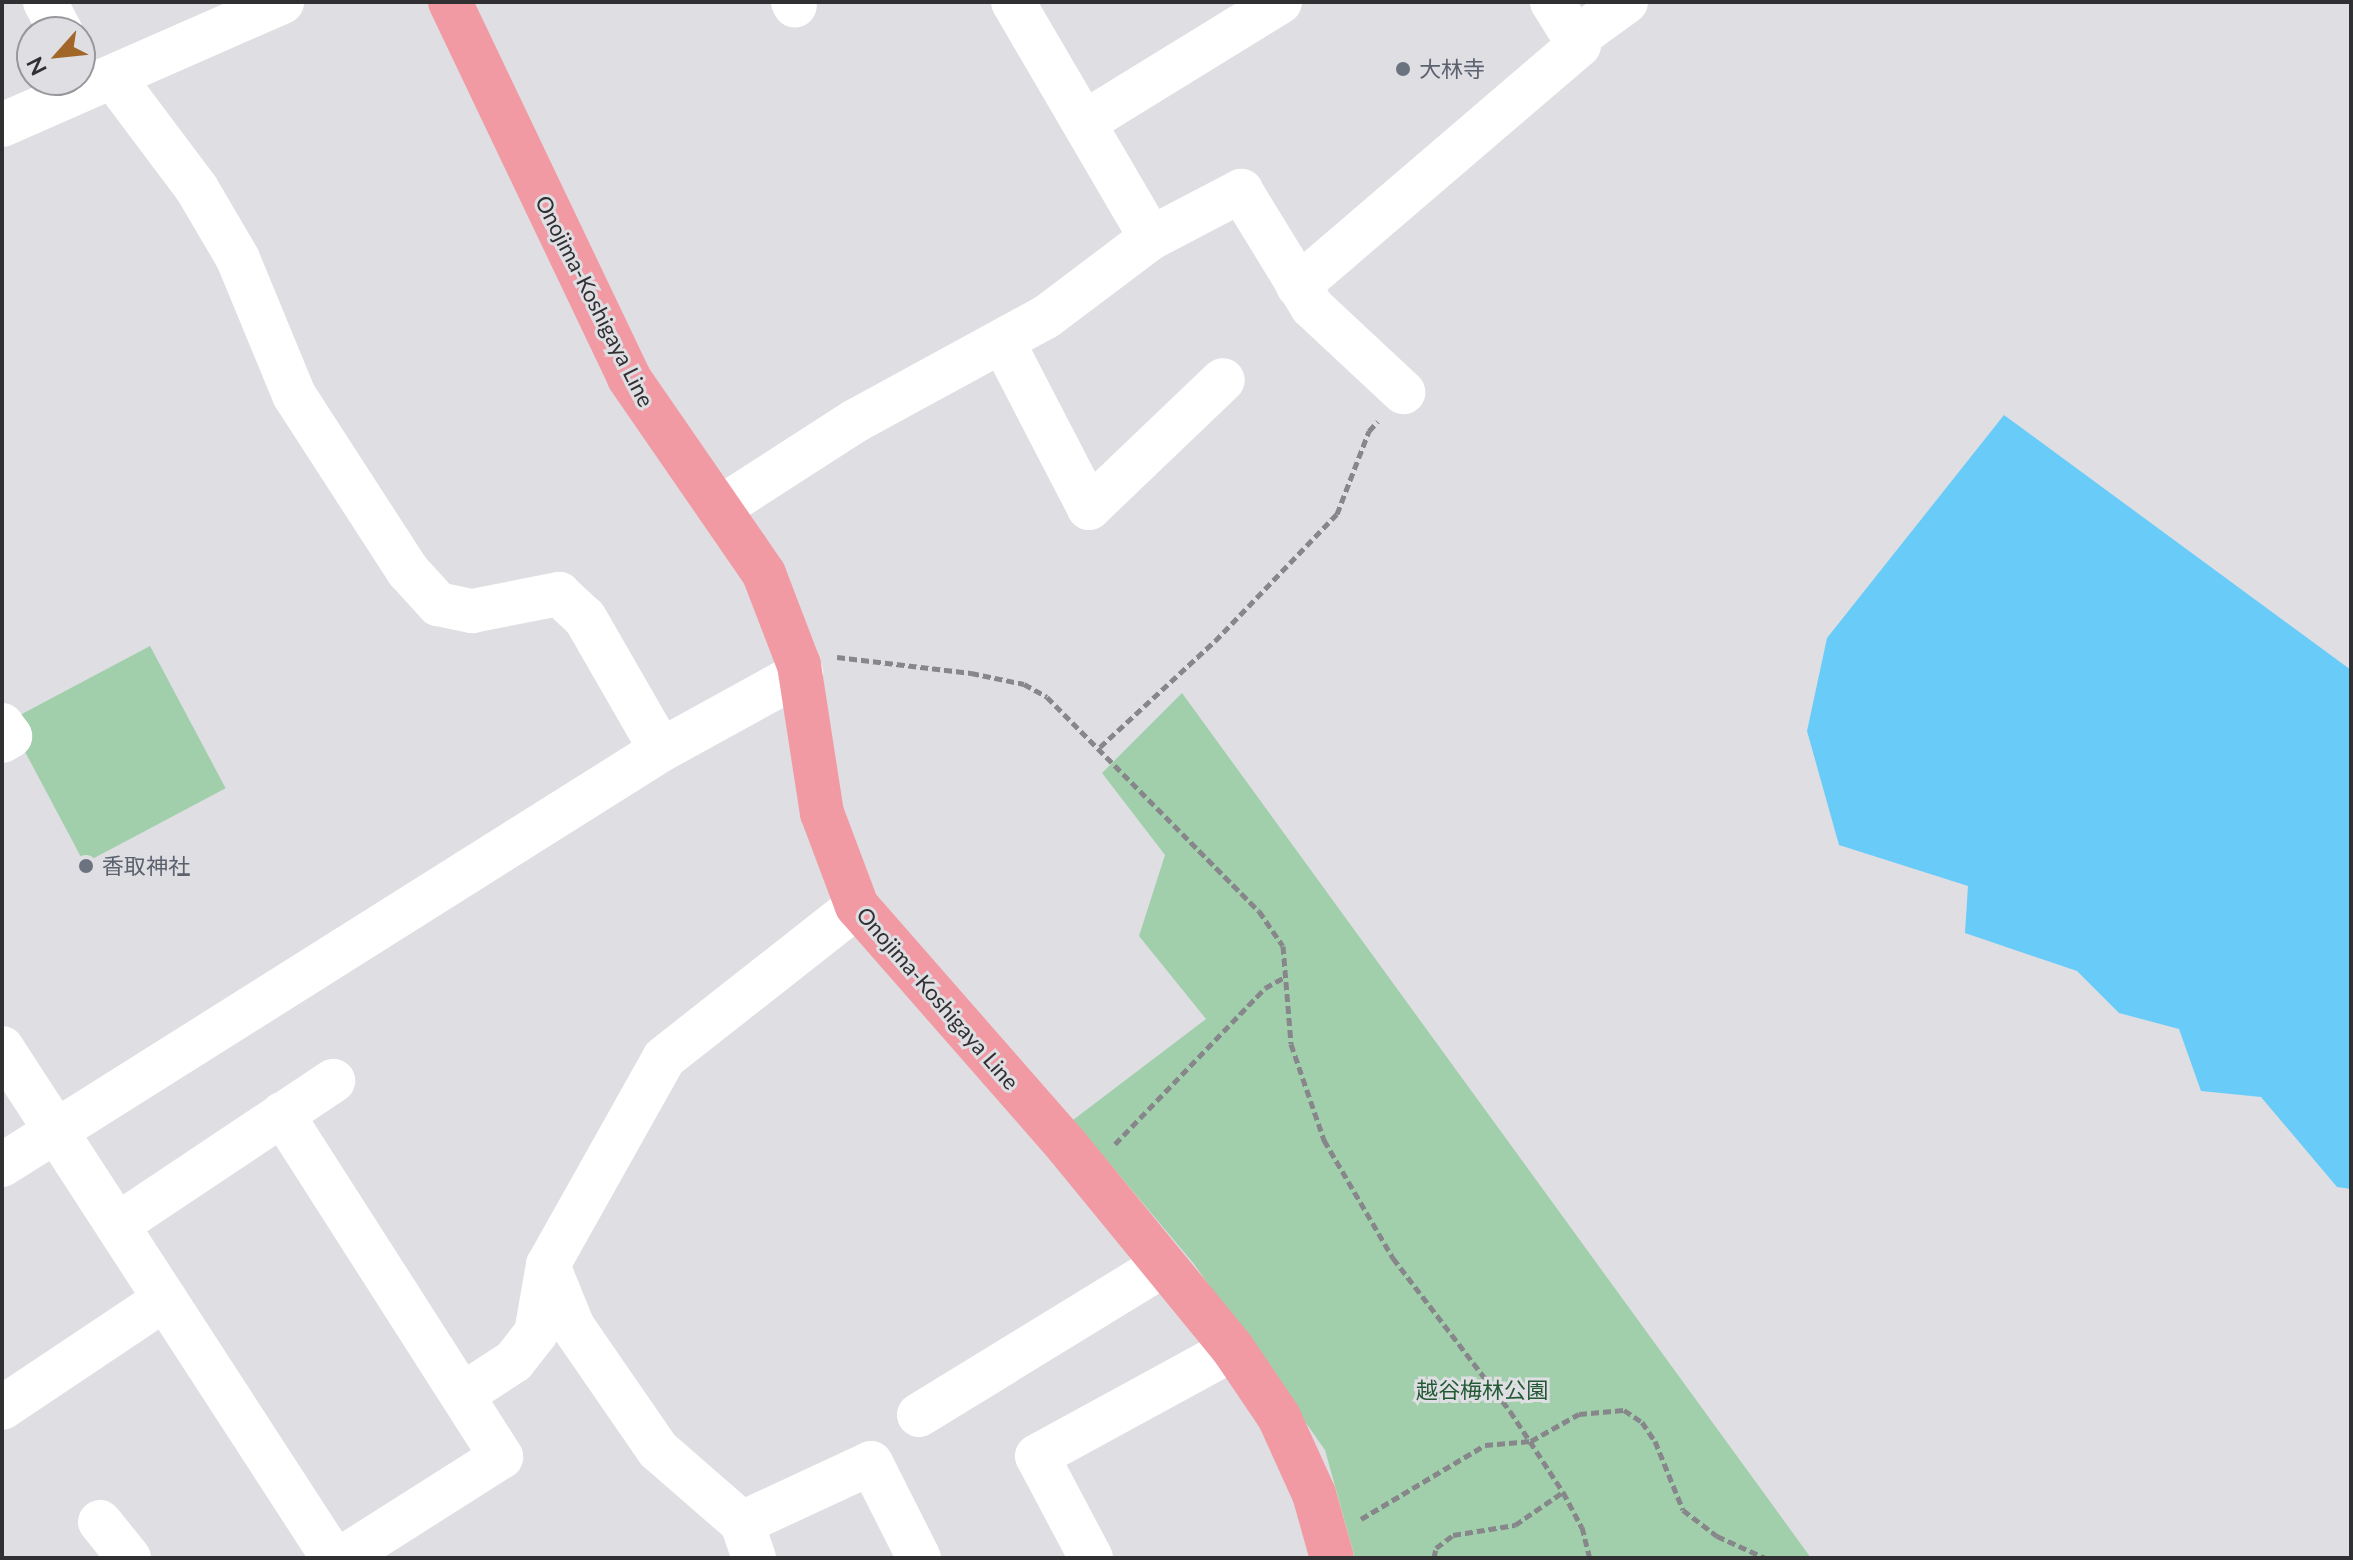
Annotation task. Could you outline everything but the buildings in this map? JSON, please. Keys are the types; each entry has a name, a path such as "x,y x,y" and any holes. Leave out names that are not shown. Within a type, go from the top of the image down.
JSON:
{"main road":[{"name":"Onojima-Koshigaya Line","path":"450,2 629,378 764,574 817,665 822,813 857,906 1233,1349 1279,1417 1314,1494 1332,1558"}],"street":[{"path":"1013,2 1151,238"},
{"path":"1085,122 1280,2"},
{"path":"1298,286 1579,45 1552,2"},
{"path":"1575,39 1626,2"},
{"path":"96,76 255,7"},
{"path":"96,79 197,189 238,259 294,395 408,571 438,604 472,611 559,594 585,618 661,750"},
{"path":"2,125 58,96"},
{"path":"720,508 855,421 1003,342 1151,238 1241,191 1312,307 1403,392"},
{"path":"1003,342 1089,508 1223,380"},
{"path":"2,1165 661,750 817,665"},
{"path":"2,725 10,736 2,741"},
{"path":"462,1395 514,1361 536,1333 548,1265 664,1058 857,906"},
{"path":"2,1048 333,1558"},
{"path":"117,1225 333,1081"},
{"path":"282,1114 501,1457 342,1558"},
{"path":"548,1265 573,1327 658,1450 748,1540 871,1463 919,1558"},
{"path":"919,1415 1164,1265"},
{"path":"2,1408 165,1299"},
{"path":"1091,1558 1037,1456 1233,1349"},
{"path":"100,1522 129,1558"}],"path":[{"path":"1100,747 1215,641 1337,514 1369,431 1403,392"},
{"path":"817,665 847,655 1024,684 1047,697 1100,747 1259,911 1283,946 1299,1075 1345,1181 1393,1258 1531,1441 1582,1527 1590,1558"},
{"path":"1109,1150 1265,988 1285,977"},
{"path":"1360,1519 1485,1445 1531,1441 1579,1414 1624,1410 1642,1422 1655,1441 1683,1510 1717,1536 1765,1558"},
{"path":"1434,1558 1436,1548 1453,1535 1515,1525 1563,1492"}],"green space":[{"path":"150,646 226,788 84,863 9,721"},
{"name":"越谷梅林公園","path":"1182,693 1811,1558 1355,1558 1325,1450 1194,1264 1073,1120 1206,1019 1139,936 1165,855 1102,773"}],"water":[{"path":"2004,415 2351,670 2351,1189 2337,1187 2261,1097 2201,1091 2179,1029 2119,1013 2077,971 1965,933 1968,886 1839,845 1807,731 1827,638"}],"place":[{"name":"大林寺","path":"1403,69"},
{"name":"香取神社","path":"86,866"}]}
